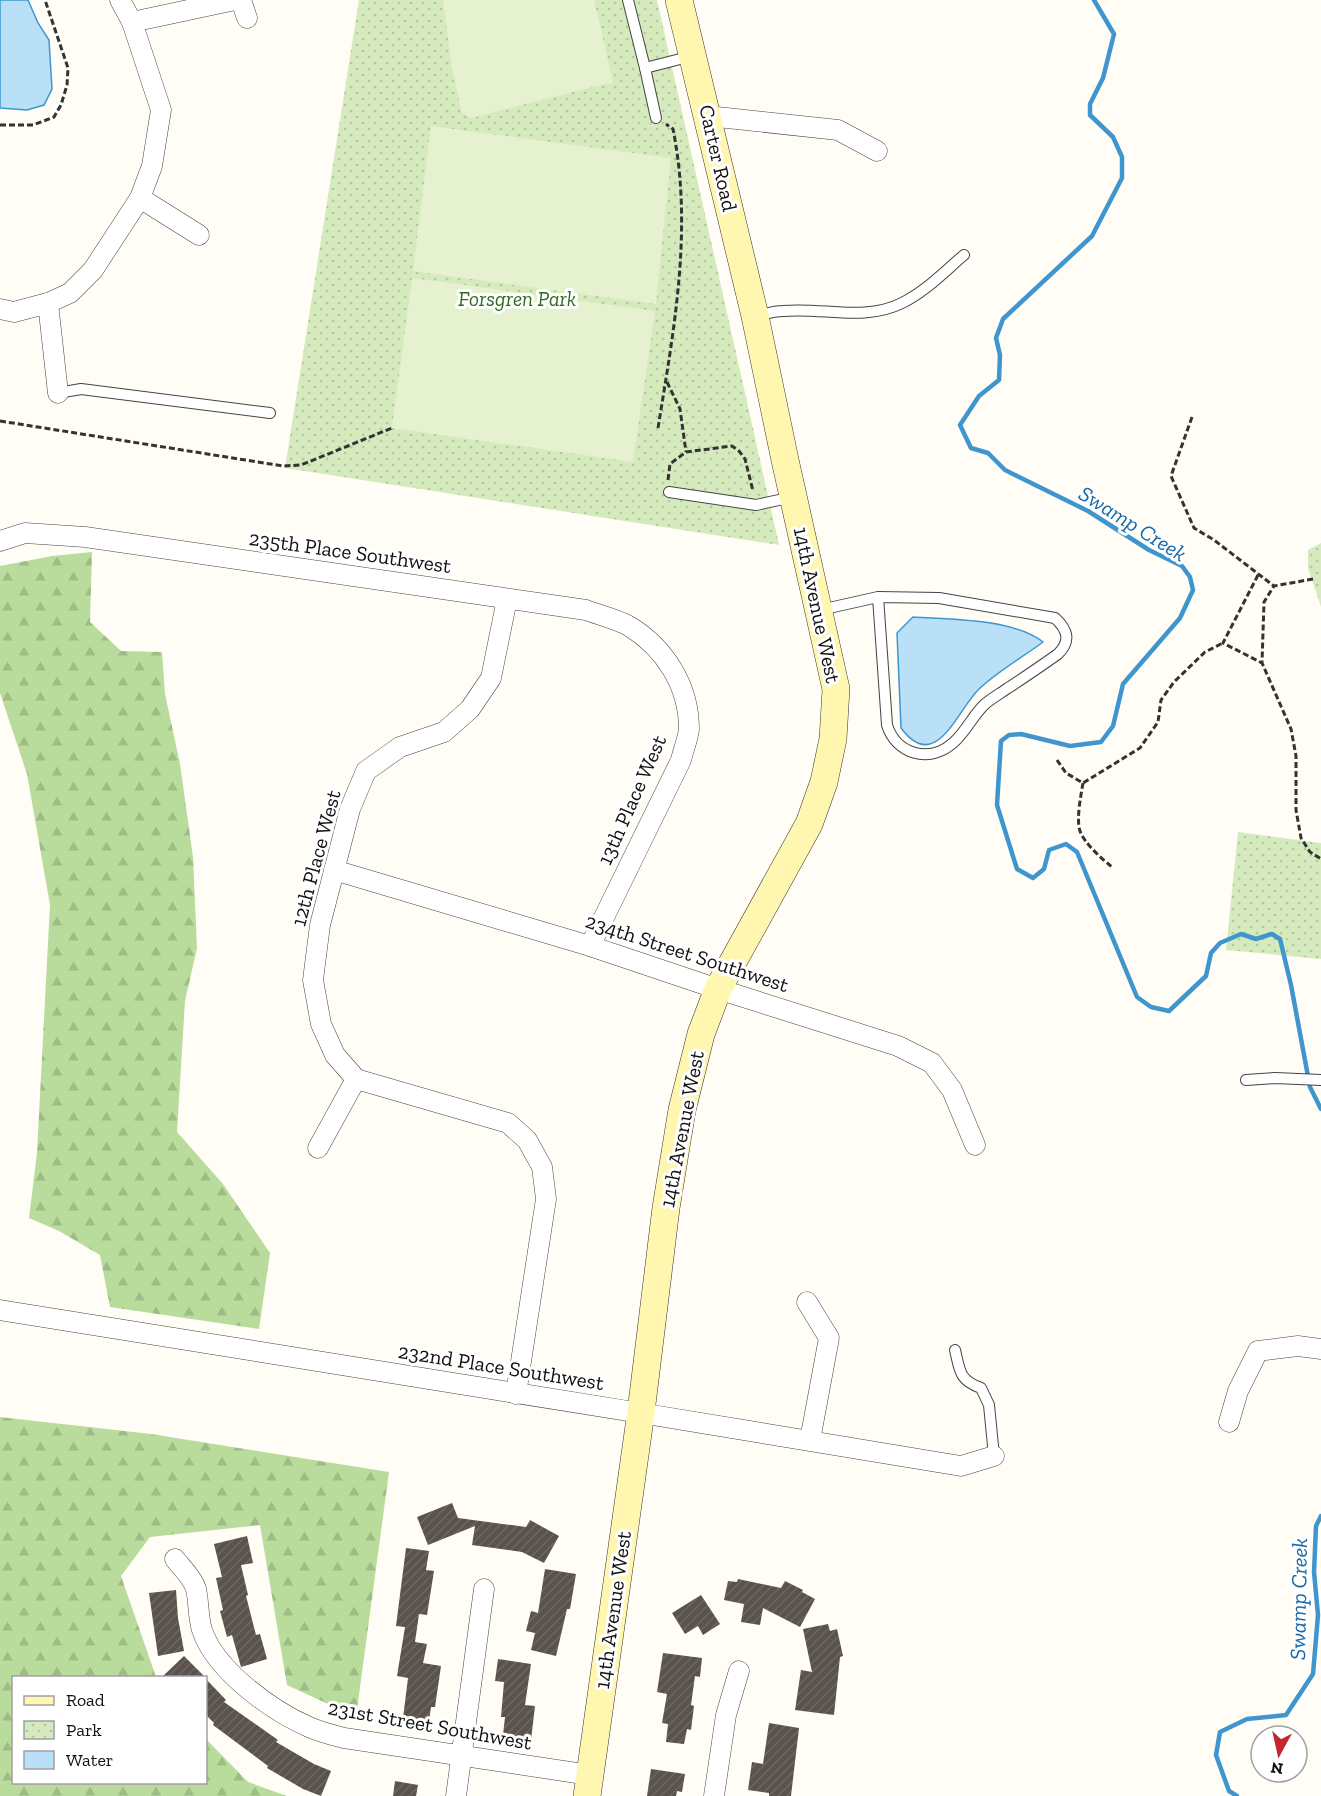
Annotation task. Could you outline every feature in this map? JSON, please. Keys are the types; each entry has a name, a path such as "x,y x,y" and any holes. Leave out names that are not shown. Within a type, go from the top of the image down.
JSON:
{"street":[{"path":"0,309 14,312 48,303 70,293 93,270 140,198 152,166 161,110 132,22 120,0"},
{"path":"132,22 235,0"},
{"name":"Carter Road","path":"679,0 755,316"},
{"path":"708,116 838,130 877,151"},
{"path":"140,198 200,235"},
{"path":"48,303 58,393"},
{"name":"14th Avenue West","path":"588,1786 641,1412 666,1208 682,1110 701,1034 718,989 809,824 824,782 833,739 836,689 755,316"},
{"name":"235th Place Southwest","path":"0,541 25,533 85,537 586,610 628,626 653,645 675,670"},
{"name":"12th Place West","path":"356,1079 335,1056 321,1024 314,980 320,925 350,809 366,771 400,747 444,732 470,708 491,678 507,599"},
{"name":"13th Place West","path":"590,946 681,760 689,730 685,697 675,670"},
{"name":"234th Street Southwest","path":"334,870 590,946 898,1046 932,1062 952,1090 975,1145"},
{"path":"318,1148 356,1079 508,1123 527,1140 542,1167 546,1200 516,1394"},
{"path":"807,1302 829,1338 810,1440"},
{"name":"232nd Place Southwest","path":"0,1310 516,1394 641,1412 961,1466 994,1456"},
{"path":"1229,1422 1238,1391 1258,1351 1299,1346 1321,1349"},
{"name":"231st Street Southwest","path":"175,1559 195,1586 202,1630 212,1648 231,1672 253,1693 283,1714 311,1728 344,1738 462,1757 588,1786"},
{"path":"456,1796 484,1589"},
{"path":"714,1796 726,1715 739,1671"}],"lane":[{"path":"628,0 656,118"},
{"path":"645,68 693,56"},
{"path":"755,316 783,310 861,314 880,311 902,303 928,286 964,255"},
{"path":"58,393 81,388 270,413"},
{"path":"669,492 756,505 793,497"},
{"path":"819,610 878,597 939,598 1055,618 1063,625 1066,635 1065,646 1058,654 985,704 953,743 940,752 925,754 910,752 898,745 890,735 887,725 878,597"},
{"path":"1246,1080 1275,1078 1321,1080"},
{"path":"955,1350 961,1374 968,1383 981,1388 989,1405 994,1456"}],"path":[{"path":"0,125 33,125 54,117 61,105 67,85 68,68 45,0"},
{"path":"656,118 673,129 681,186 680,274 675,324 658,428"},
{"path":"666,381 680,409 686,452"},
{"path":"1192,417 1171,476 1194,528 1214,540 1274,586 1313,579"},
{"path":"0,421 283,466 301,465 392,428"},
{"path":"669,492 667,474 670,464 686,452 732,446 740,451 750,473 756,505"},
{"path":"1112,867 1098,855 1080,831 1083,783 1140,748 1158,722 1161,700 1174,682 1205,652 1223,643 1258,575"},
{"path":"1274,586 1264,602 1262,663 1292,729 1296,756 1296,810 1301,838 1310,852 1321,859"},
{"path":"1223,643 1262,663"},
{"path":"1057,760 1066,773 1083,783"}],"green space":[{"name":"Forsgren Park","path":"359,0 657,0 779,545 285,468"},
{"path":"443,0 594,0 613,82 471,118 462,113 452,69"},
{"path":"431,126 671,158 656,304 413,271"},
{"path":"412,278 655,311 633,462 392,428"},
{"path":"1321,543 1321,607 1308,568 1308,550"},
{"path":"92,552 90,622 121,651 162,652 165,694 180,764 193,857 197,948 185,1001 177,1132 223,1184 270,1253 259,1329 110,1307 100,1255 59,1231 29,1218 37,1153 50,905 27,774 0,693 0,566 52,556"},
{"path":"1238,832 1321,843 1321,959 1226,950"},
{"path":"0,1417 151,1434 389,1472 356,1717 287,1685 260,1525 150,1537 121,1576 156,1676 12,1676 12,1784 207,1784 207,1740 248,1782 287,1796 0,1796"}],"water":[{"path":"0,0 28,0 38,23 49,40 52,89 44,105 27,110 0,108"},
{"path":"913,617 999,625 1031,634 1043,642 986,682 945,734 935,742 925,745 913,741 901,728 897,633"}],"building":[{"path":"452,1503 458,1518 526,1527 530,1520 559,1536 544,1563 522,1552 472,1545 475,1526 428,1545 417,1517"},
{"path":"247,1536 253,1563 241,1565 248,1595 246,1596 256,1635 260,1634 267,1659 241,1667 232,1635 227,1637 220,1611 223,1610 216,1578 222,1577 214,1544"},
{"path":"406,1548 429,1551 426,1570 434,1571 427,1615 419,1614 415,1642 427,1644 423,1663 441,1666 435,1707 431,1707 429,1721 403,1718 408,1678 397,1676 405,1627 396,1626"},
{"path":"545,1569 576,1574 570,1609 567,1609 556,1656 531,1650 535,1633 526,1631 531,1611 538,1613"},
{"path":"738,1579 781,1588 785,1581 815,1599 800,1627 763,1608 760,1625 741,1622 744,1604 724,1600 728,1581 737,1582"},
{"path":"176,1590 184,1651 158,1656 149,1593"},
{"path":"701,1595 720,1624 703,1635 698,1626 685,1634 672,1613"},
{"path":"828,1624 830,1631 837,1629 843,1656 840,1657 834,1715 795,1710 801,1670 812,1672 803,1629"},
{"path":"663,1653 702,1658 700,1677 695,1676 691,1705 694,1706 691,1730 687,1729 684,1744 666,1742 668,1724 662,1723 667,1694 657,1692"},
{"path":"184,1656 204,1676 163,1676"},
{"path":"498,1659 531,1664 525,1705 535,1706 531,1740 503,1735 505,1717 501,1717 504,1682 495,1681"},
{"path":"207,1680 226,1700 224,1702 278,1740 276,1742 331,1771 321,1796 303,1789 267,1768 268,1766 213,1725 214,1723 207,1716"},
{"path":"769,1723 799,1728 791,1796 769,1796 769,1793 748,1790 752,1762 763,1764"},
{"path":"651,1769 685,1774 682,1792 677,1791 676,1796 647,1796"},
{"path":"395,1781 418,1785 416,1796 393,1796"}],"waterway":[{"name":"Swamp Creek","path":"1094,0 1114,34 1103,78 1090,104 1090,115 1113,137 1122,157 1122,178 1092,236 1003,319 996,338 1000,355 999,380 979,396 960,425 971,448 988,453 1005,470 1088,511 1149,550 1182,566 1190,577 1193,590 1180,618 1123,684 1113,726 1101,742 1070,746 1021,734 1009,735 1001,741 997,805 1017,869 1033,878 1044,869 1049,850 1066,844 1077,852 1137,997 1151,1007 1169,1011 1206,976 1211,953 1220,943 1241,934 1256,939 1272,934 1280,939 1310,1087 1321,1109"},
{"name":"Swamp Creek","path":"1237,1796 1229,1791 1216,1755 1220,1732 1247,1719 1286,1715 1313,1674 1318,1615 1314,1572 1316,1526 1321,1516"}]}
